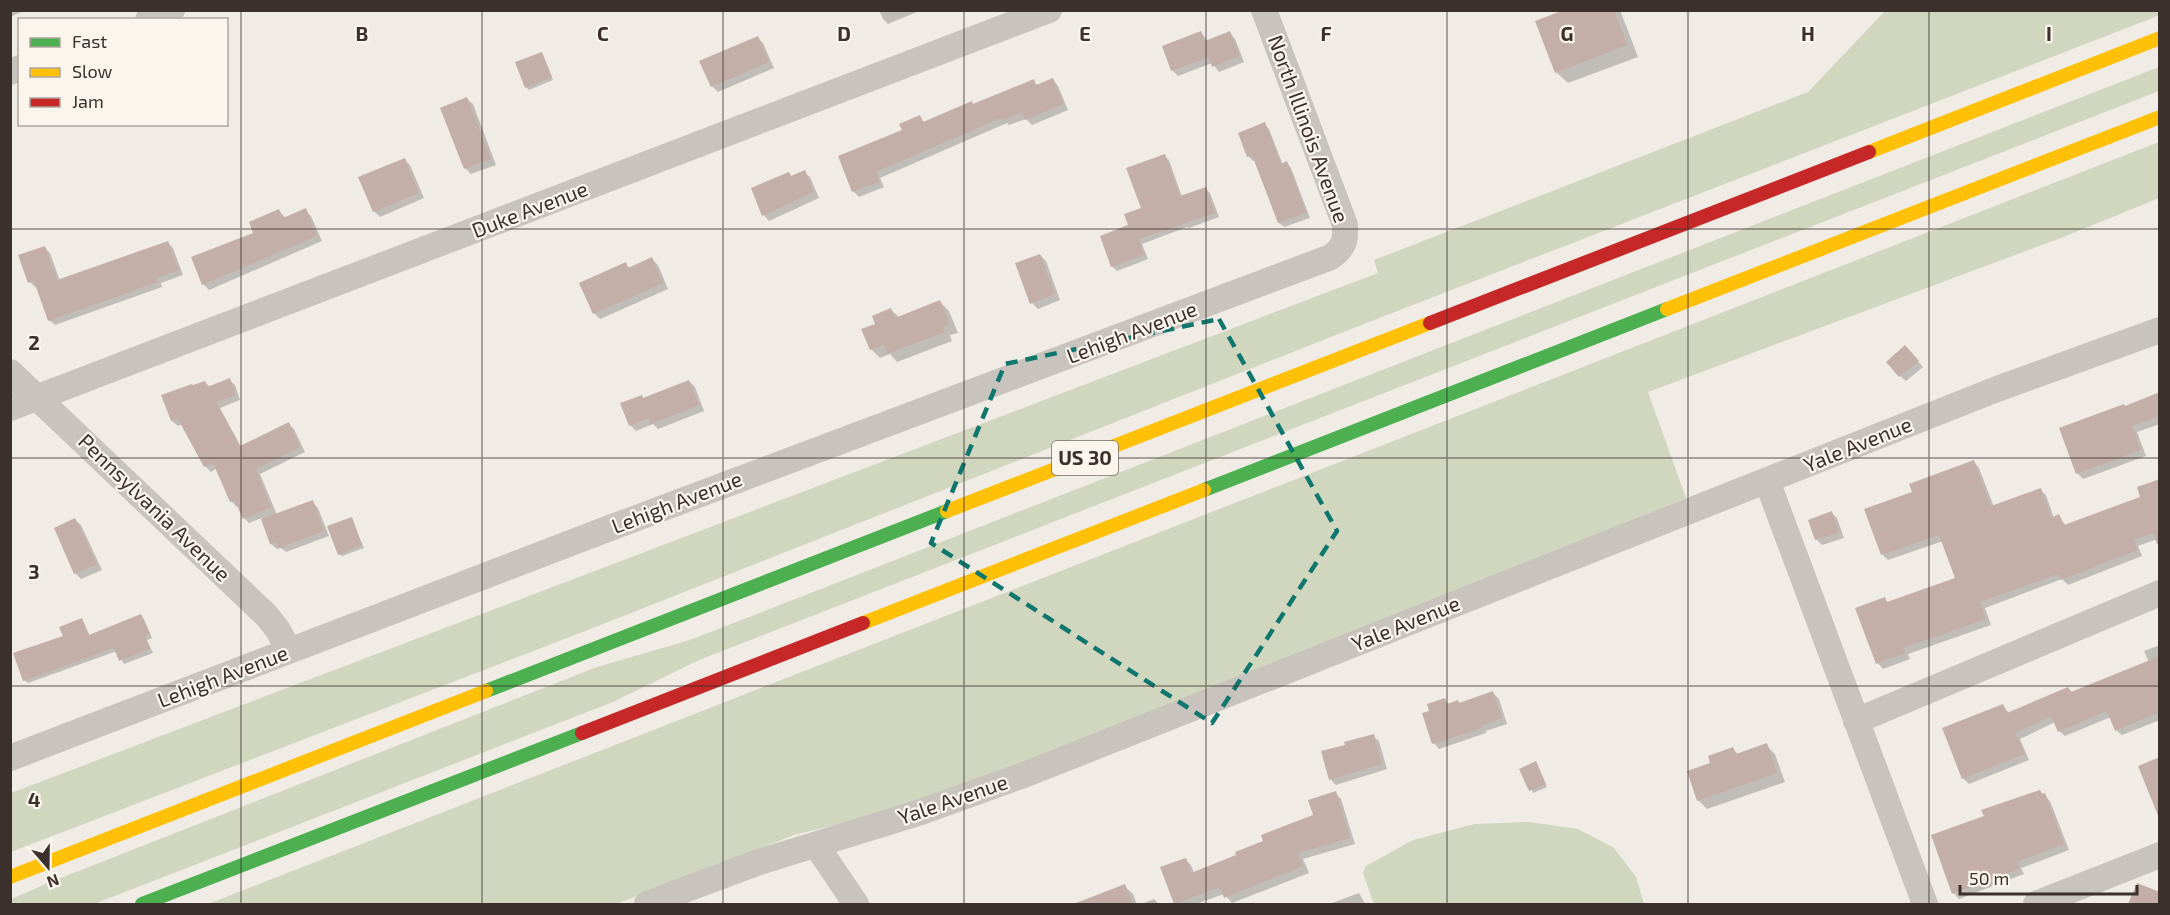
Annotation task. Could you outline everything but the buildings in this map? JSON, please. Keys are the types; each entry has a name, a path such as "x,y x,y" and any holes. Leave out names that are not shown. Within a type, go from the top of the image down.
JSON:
{"highway":[{"name":"US 30","path":"10,877 2160,38"},
{"path":"142,904 2160,117"}],"street":[{"path":"153,18 172,10"},
{"name":"Duke Avenue","path":"10,408 1049,10"},
{"name":"North Illinois Avenue","path":"1264,10 1345,225 1346,239 1342,249"},
{"name":"Lehigh Avenue","path":"10,758 612,527 1316,263 1331,257 1342,249"},
{"name":"Yale Avenue","path":"647,904 759,862 921,812 1070,757 1997,389 2160,330"},
{"name":"Pennsylvania Avenue","path":"10,372 266,615 278,630 289,651"},
{"path":"1767,481 1925,904"},
{"path":"1856,721 2160,594"},
{"path":"816,845 856,904"},
{"path":"2036,904 2160,855"}],"highlighted area":[{"path":"1219,319 1337,531 1212,723 931,543 1005,364"}],"green space":[{"path":"2159,10 2160,15 1369,322 593,628 11,852 11,793 1378,273 1374,260 1808,92 1885,11"},
{"path":"2159,67 2159,91 699,660 613,702 94,904 11,904 11,899 48,883 597,667 690,640"},
{"path":"2159,142 2159,198 2066,236 1648,392 1686,498 1471,587 1082,740 884,813 794,835 616,904 208,904"},
{"path":"1529,822 1578,829 1614,848 1636,877 1644,904 1374,904 1363,873 1366,866 1413,840 1475,824"}],"traffic: fast":[{"path":"1204,490 1667,309"},
{"path":"486,691 947,511"},
{"path":"142,904 582,733"}],"traffic: slow":[{"path":"1869,152 2160,38"},
{"path":"1667,309 2160,117"},
{"path":"947,511 1430,323"},
{"path":"863,623 1204,490"},
{"path":"10,877 486,691"}],"traffic: jam":[{"path":"1430,323 1869,152"},
{"path":"582,733 863,623"}]}
